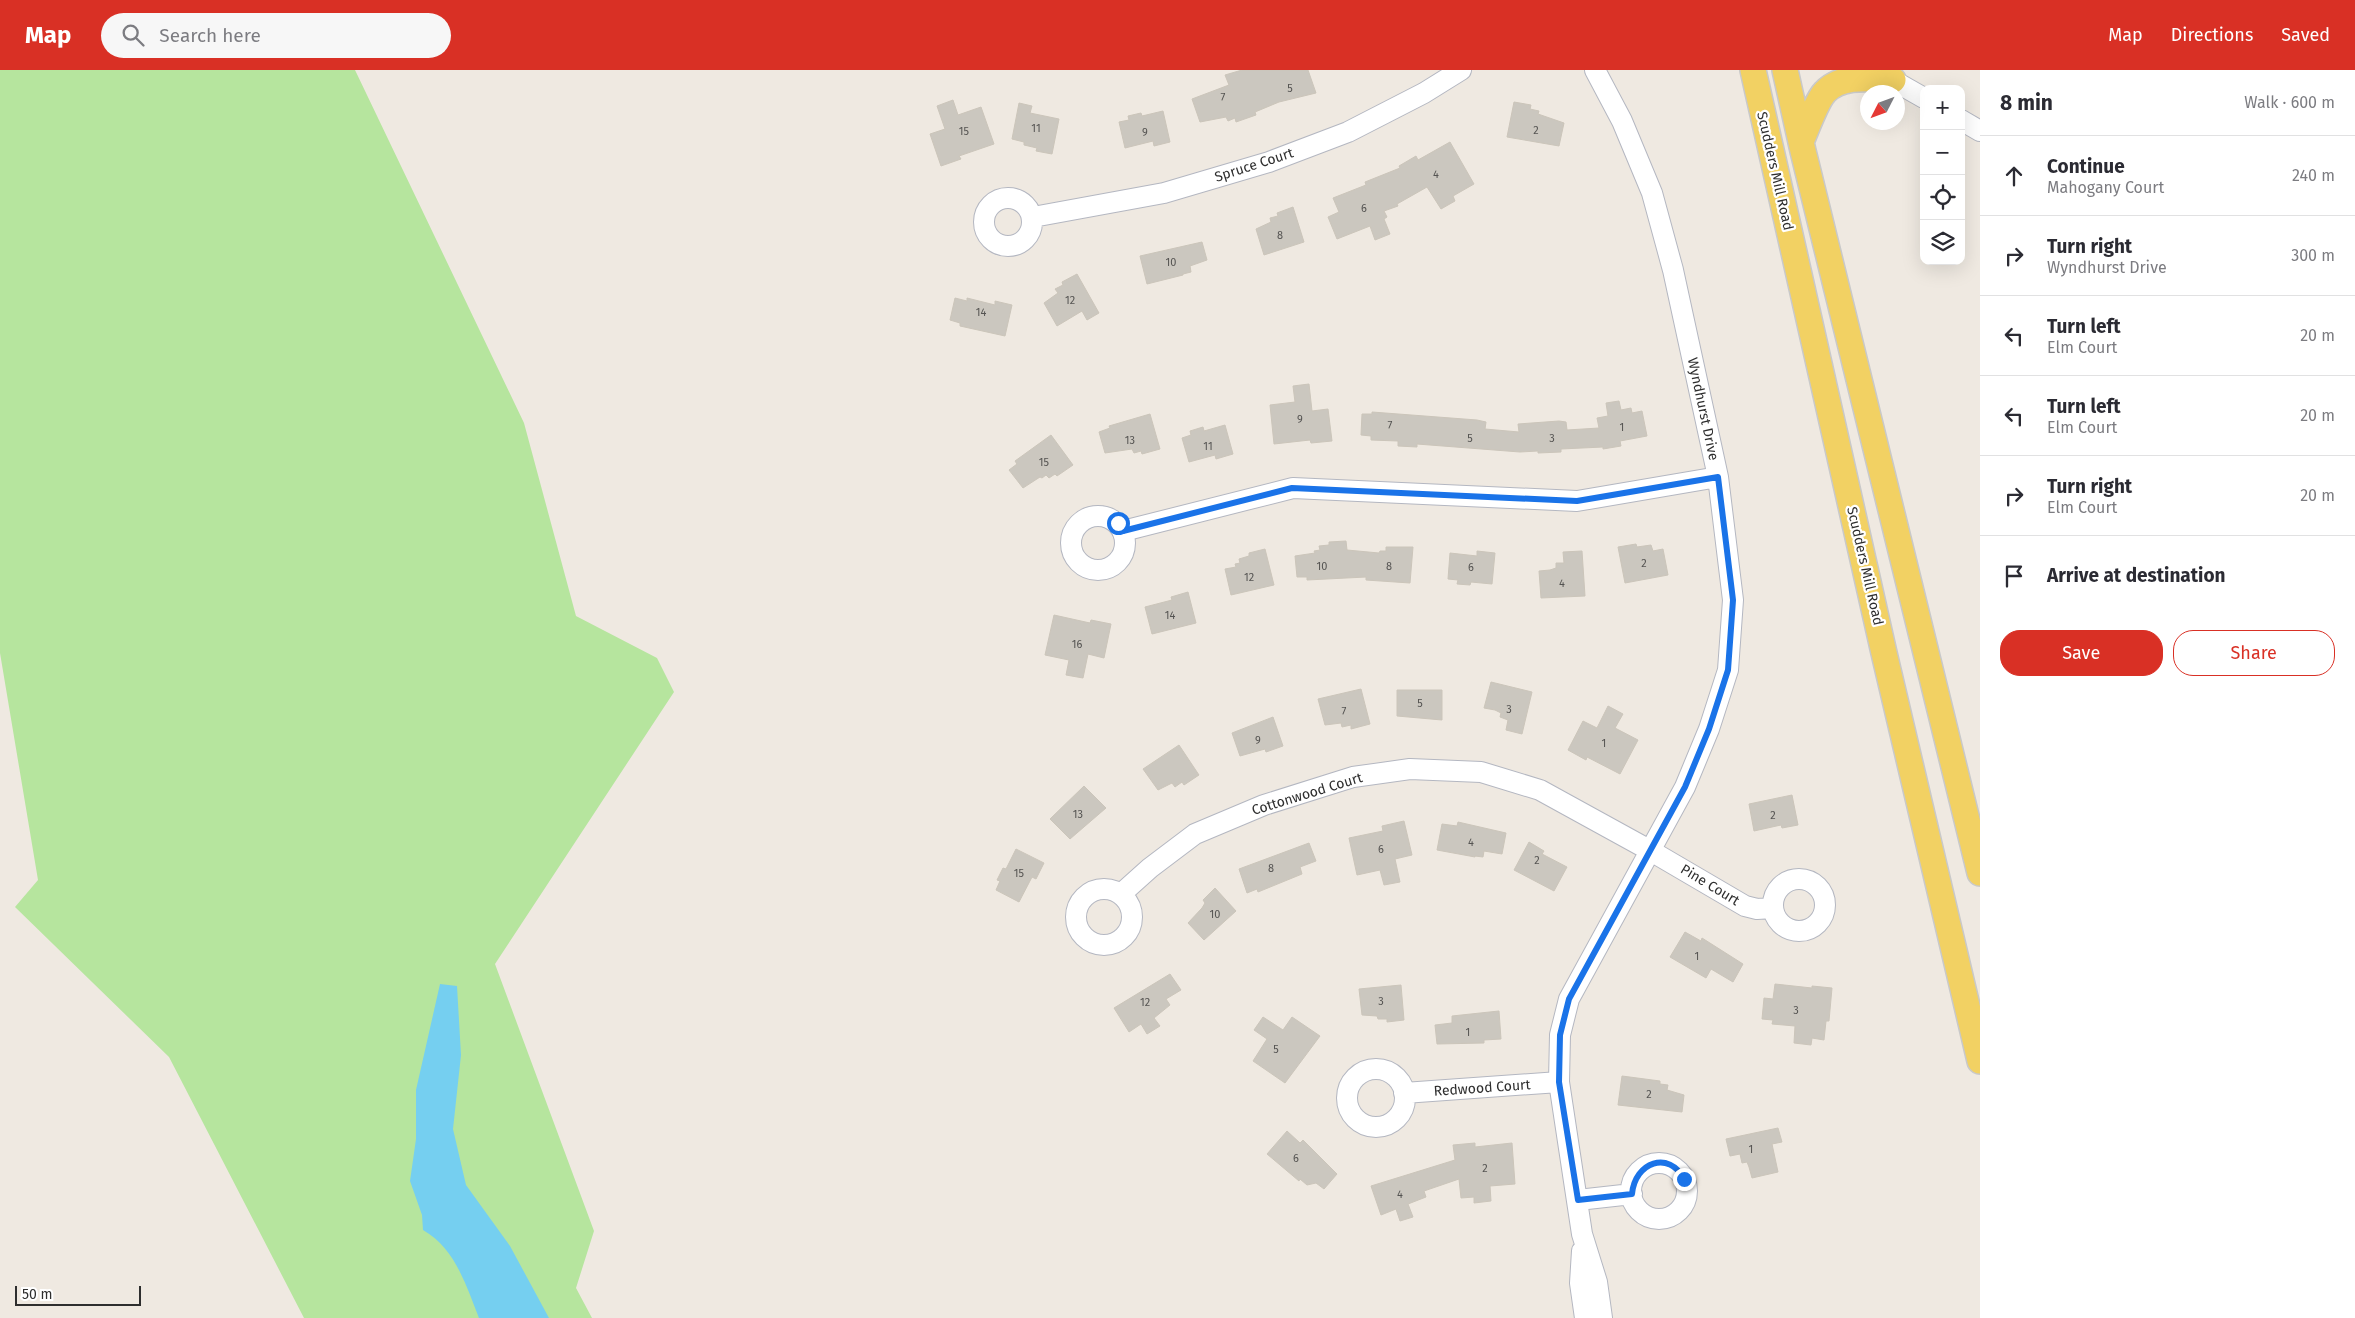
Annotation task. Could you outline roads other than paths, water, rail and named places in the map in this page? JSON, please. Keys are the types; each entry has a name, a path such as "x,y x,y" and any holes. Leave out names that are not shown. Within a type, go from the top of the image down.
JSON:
{"main road":[{"name":"Scudders Mill Road","path":"1753,70 1882,643 1980,1061"},
{"path":"1785,70 1980,873"},
{"path":"1801,142 1824,92 1843,81 1884,75"}],"street":[{"name":"Spruce Court","path":"1032,217 1164,193 1269,162 1348,132 1424,93 1461,70"},
{"name":"Wyndhurst Drive","path":"1585,1318 1580,1283 1582,1234 1559,1082 1560,1035 1569,999 1685,787 1709,729 1728,670 1733,600 1718,477 1673,270 1652,193 1622,121 1596,70"},
{"path":"1884,75 1920,96"},
{"path":"1965,122 1980,131"},
{"path":"1123,531 1292,488 1577,501 1718,477"},
{"name":"Cottonwood Court","path":"1121,894 1150,868 1195,834 1255,808 1353,777 1410,769 1481,772 1540,790 1651,851"},
{"name":"Pine Court","path":"1651,851 1745,906 1757,909 1772,908"},
{"name":"Redwood Court","path":"1404,1093 1559,1082"},
{"path":"1578,1200 1632,1194"},
{"name":"Wyndhurst Drive","path":"1582,1234 1597,1282 1602,1318"}],"water":[{"path":"440,984 457,986 461,1055 453,1129 466,1185 510,1246 549,1318 479,1318 464,1280 451,1257 434,1238 423,1230 422,1215 410,1181 416,1139 416,1090"}]}
